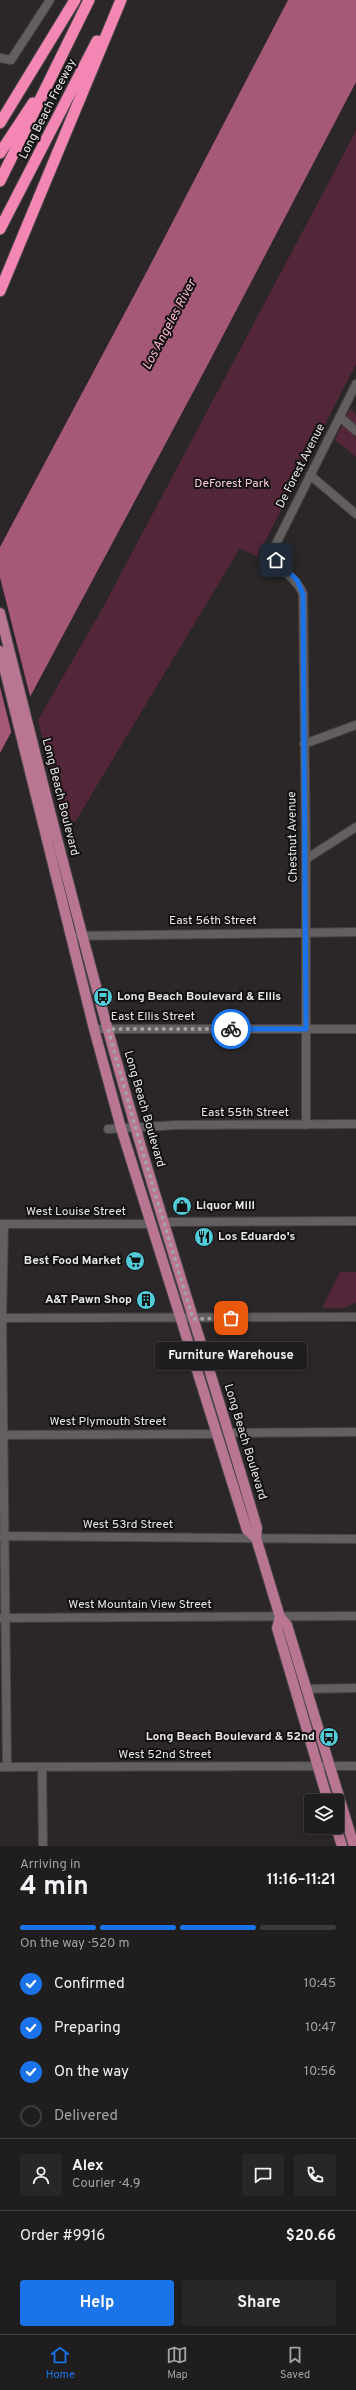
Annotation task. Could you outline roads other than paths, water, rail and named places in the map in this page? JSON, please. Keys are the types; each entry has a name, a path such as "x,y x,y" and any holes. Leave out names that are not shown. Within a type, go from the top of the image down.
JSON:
{"highway":[{"path":"0,123 75,0"},
{"name":"Long Beach Freeway","path":"0,181 60,62 88,0"},
{"name":"Long Beach Freeway","path":"0,229 118,0"},
{"path":"0,291 121,0"},
{"path":"0,153 60,62"}],"main road":[{"name":"Long Beach Boulevard","path":"0,613 81,934 135,1126 229,1433 257,1528 256,1538 280,1617 287,1625 329,1766 354,1843"},
{"name":"Long Beach Boulevard","path":"0,651 70,936 121,1128 247,1530 256,1538"},
{"name":"Long Beach Boulevard","path":"280,1617 277,1628 326,1794"},
{"path":"338,1834 342,1846"}],"street":[{"path":"0,58 11,60 50,0"},
{"name":"De Forest Avenue","path":"276,560 273,550 356,384"},
{"path":"340,417 356,431"},
{"path":"310,475 356,514"},
{"name":"Chestnut Avenue","path":"276,560 297,580 303,594 306,859 306,1125"},
{"path":"304,744 356,725"},
{"path":"306,859 356,827"},
{"path":"342,836 356,836"},
{"name":"East 56th Street","path":"70,936 81,934 356,932"},
{"name":"East Ellis Street","path":"94,1029 356,1029"},
{"name":"East 55th Street","path":"108,1129 135,1126 356,1124"},
{"path":"164,1222 356,1221"},
{"path":"2,1224 1,1318 4,1767"},
{"name":"West Louise Street","path":"2,1224 151,1224"},
{"path":"1,1318 193,1319 356,1317"},
{"path":"229,1433 356,1432"},
{"name":"West Plymouth Street","path":"2,1435 216,1434"},
{"name":"West 53rd Street","path":"2,1536 356,1539"},
{"name":"West Mountain View Street","path":"3,1618 356,1616"},
{"path":"306,1689 356,1688"},
{"name":"West 52nd Street","path":"4,1767 356,1766"},
{"path":"42,1767 43,1846"}],"water":[{"name":"Los Angeles River","path":"288,0 356,0 356,82 206,368 0,753 0,547 145,275"}],"place":[{"name":"Long Beach Boulevard & Ellis","path":"103,997"},
{"name":"Liquor Mill","path":"182,1206"},
{"name":"Los Eduardo's","path":"204,1237"},
{"name":"Best Food Market","path":"135,1261"},
{"name":"A&T Pawn Shop","path":"146,1300"},
{"name":"Furniture Warehouse","path":"231,1318"},
{"name":"Long Beach Boulevard & 52nd","path":"329,1737"}],"park label":[{"name":"DeForest Park","path":"232,484"}]}
